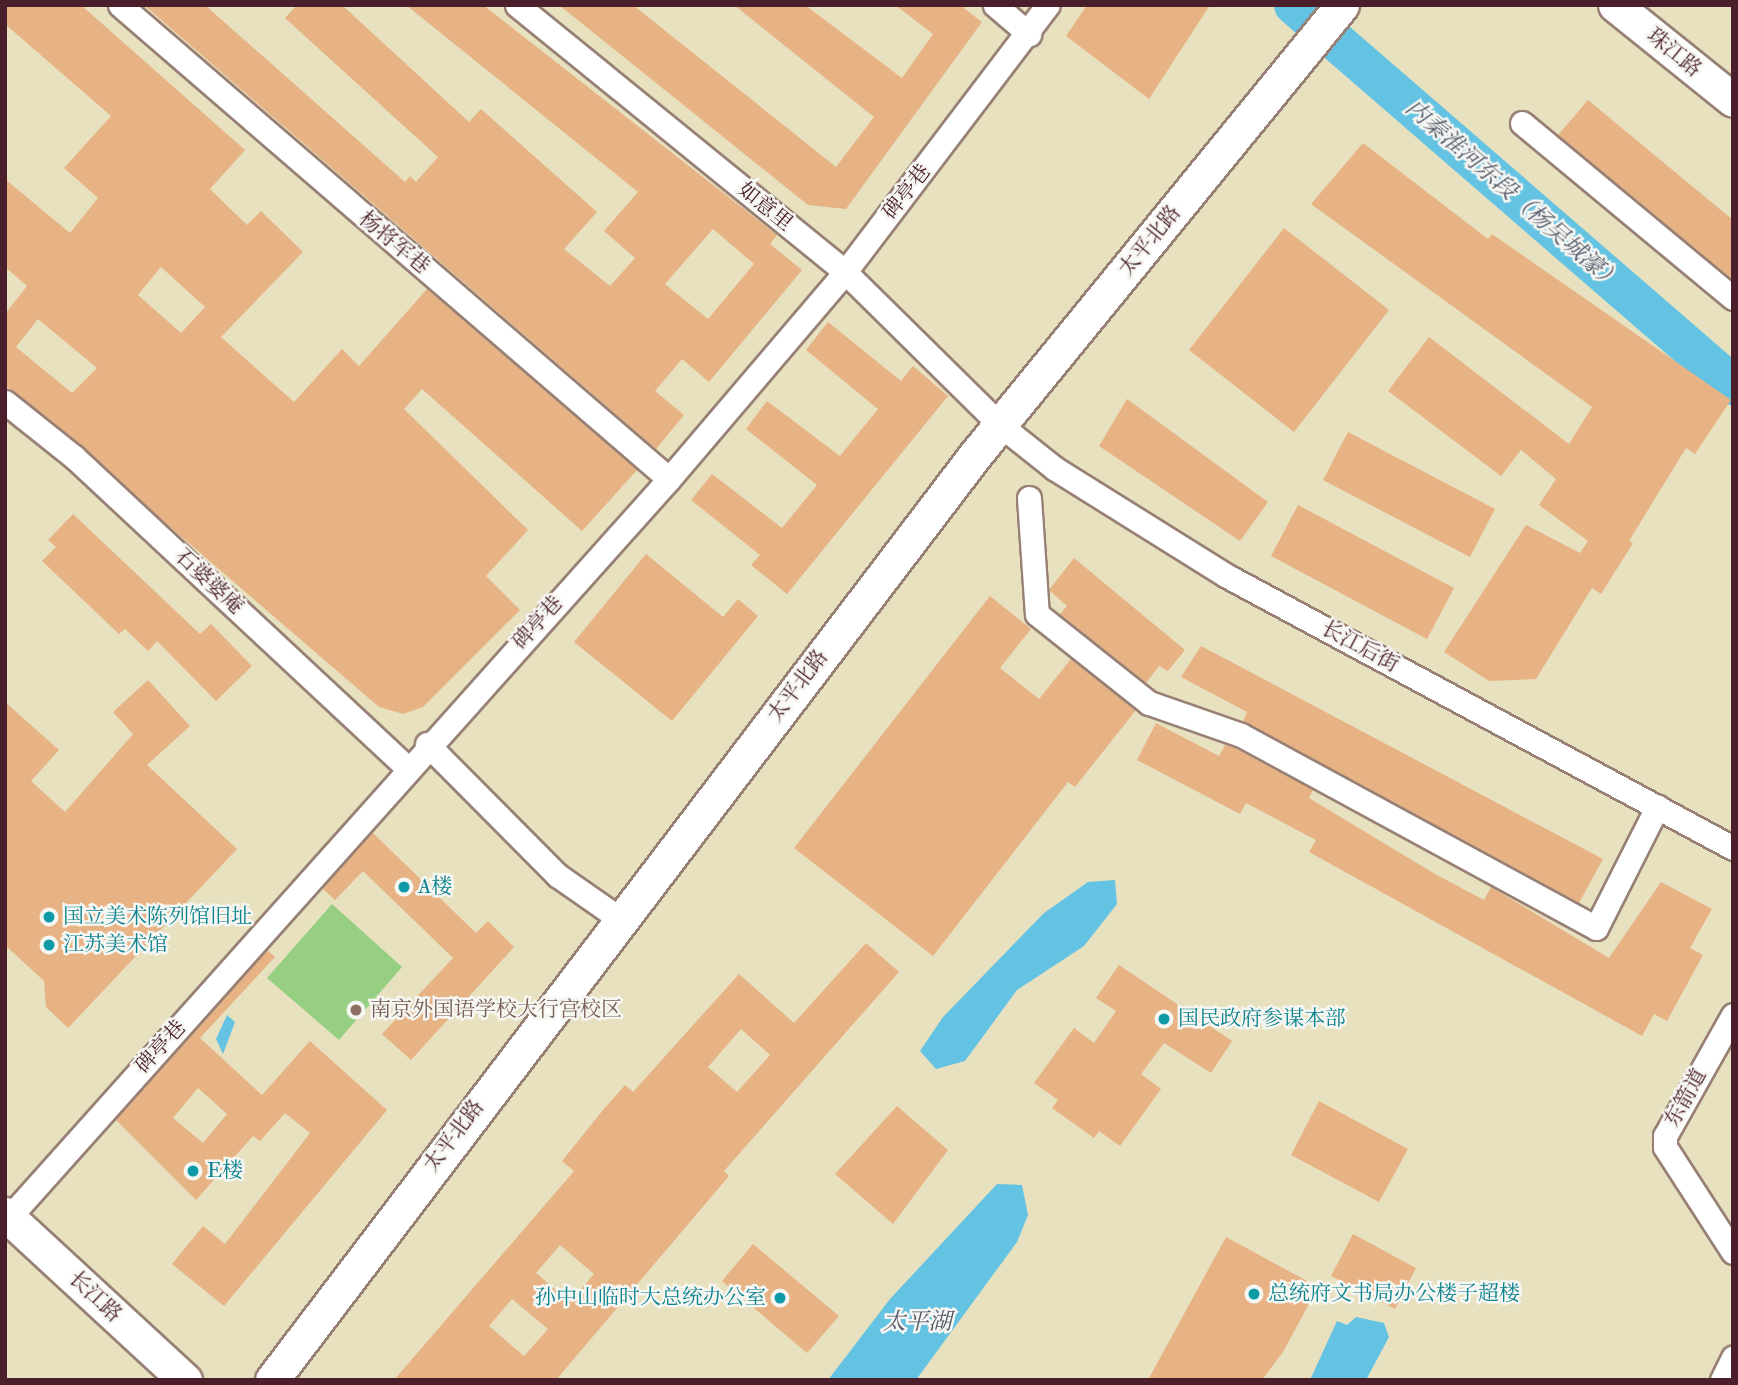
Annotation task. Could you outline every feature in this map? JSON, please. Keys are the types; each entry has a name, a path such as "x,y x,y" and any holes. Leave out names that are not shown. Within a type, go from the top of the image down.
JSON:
{"main road":[{"name":"太平北路","path":"272,1380 620,919 1000,425 1342,5"},
{"name":"珠江路","path":"1615,5 1733,100"},
{"name":"长江路","path":"7,1218 185,1380"}],"street":[{"name":"杨将军巷","path":"120,5 669,479"},
{"name":"如意里","path":"517,5 845,272 1000,425"},
{"path":"995,5 1029,34"},
{"name":"碑亭巷","path":"7,1218 427,744 669,479 845,272 1029,34 1048,5"},
{"path":"1522,123 1733,298"},
{"name":"石婆婆庵","path":"5,402 74,457 408,768"},
{"name":"长江后街","path":"1000,425 1054,468 1227,576 1733,848"},
{"path":"1029,498 1037,614 1149,703 1241,735 1596,928 1657,807"},
{"path":"427,744 557,875 620,919"},
{"name":"东箭道","path":"1733,1015 1665,1136 1665,1147 1733,1252"}],"green space":[{"path":"332,904 402,967 339,1040 267,978"}],"water":[{"path":"1115,880 1117,904 1084,946 1017,990 965,1061 936,1069 920,1051 943,1017 1044,913 1088,882"},
{"path":"227,1015 235,1022 223,1054 216,1039"},
{"name":"太平湖","path":"997,1184 1022,1185 1028,1215 1017,1242 916,1380 828,1380 890,1299"},
{"path":"1356,1317 1384,1323 1389,1337 1366,1380 1310,1380 1337,1321 1347,1325"}],"building":[{"path":"5,5 81,5 245,150 210,189 247,225 261,211 303,252 221,337 294,402 342,349 359,366 427,289 637,470 582,531 422,389 404,409 528,530 486,576 520,610 423,707 403,714 379,707 5,385 5,314 27,286 5,267 5,179 70,233 98,198 64,168 111,116 5,24","holes":["161,267 205,307 181,333 138,295","38,319 97,368 72,393 16,347"]},
{"path":"144,5 205,5 405,182 410,176 416,182 438,157 285,18 297,5 342,5 469,122 481,109 597,212 564,249 610,286 635,258 604,231 638,192 406,5 483,5 777,235 770,244 802,270 709,382 682,359 655,391 684,415 656,449","holes":["713,229 754,264 708,319 665,284"]},
{"path":"559,5 633,5 836,167 874,117 734,5 805,5 902,78 933,34 895,5 960,5 982,22 846,209 808,205"},
{"path":"1087,5 1210,5 1149,99 1066,36"},
{"path":"1588,100 1733,220 1733,280 1558,135"},
{"path":"1363,143 1488,239 1492,234 1731,400 1695,454 1686,448 1629,541 1633,543 1601,594 1592,588 1536,679 1489,681 1444,652 1526,525 1580,553 1588,541 1539,505 1556,479 1521,450 1501,476 1388,391 1429,337 1569,444 1592,407 1311,204"},
{"path":"1284,228 1389,310 1294,432 1189,350"},
{"path":"828,322 901,381 913,366 948,396 787,594 751,565 760,555 691,500 712,474 782,528 817,485 746,429 767,401 840,456 878,409 806,350"},
{"path":"1127,399 1268,502 1240,541 1099,446"},
{"path":"1348,432 1495,509 1470,557 1323,480"},
{"path":"1298,505 1454,588 1427,639 1271,556"},
{"path":"73,514 200,634 211,624 252,666 216,701 157,641 148,651 125,629 119,634 42,561 56,547 48,540"},
{"path":"646,554 723,617 738,599 758,616 672,721 574,642"},
{"path":"1074,558 1185,650 1168,671 1159,666 1146,683 1060,614 1067,606 1049,590"},
{"path":"990,596 1031,629 1000,668 1039,699 1071,659 1136,710 1075,787 1068,782 933,956 794,848"},
{"path":"1201,646 1603,859 1579,903 1243,721 1247,712 1181,677"},
{"path":"148,680 190,726 147,765 237,849 68,1028 46,1007 44,981 5,945 5,702 59,750 31,781 65,812 133,734 113,712"},
{"path":"1156,723 1219,756 1225,745 1235,748 1313,790 1309,798 1435,874 1484,900 1491,887 1609,958 1661,882 1712,909 1690,948 1703,955 1667,1021 1654,1014 1642,1036 1309,852 1316,840 1246,803 1240,814 1137,760"},
{"path":"372,832 476,933 488,921 514,947 411,1060 382,1034 453,958 363,871 335,900 322,888"},
{"path":"866,943 899,972 724,1171 729,1176 556,1380 394,1380 574,1171 562,1161 603,1110 625,1085 633,1092 739,974 794,1023","holes":["741,1029 770,1055 737,1092 708,1067","560,1245 594,1274 570,1302 536,1273","512,1299 548,1329 524,1356 489,1326"]},
{"path":"267,950 275,957 200,1038 262,1095 310,1041 387,1110 224,1306 172,1264 203,1226 225,1244 310,1133 285,1113 260,1141 253,1136 196,1200 115,1119","holes":["198,1088 227,1114 203,1143 173,1118"]},
{"path":"1119,965 1232,1041 1211,1073 1164,1043 1141,1074 1161,1089 1120,1146 1099,1131 1094,1138 1052,1108 1058,1100 1034,1083 1074,1028 1094,1043 1116,1011 1096,998"},
{"path":"1319,1101 1408,1149 1379,1202 1291,1155"},
{"path":"897,1106 948,1150 893,1224 835,1174"},
{"path":"1353,1234 1416,1268 1395,1309 1331,1276"},
{"path":"1226,1237 1318,1287 1283,1352 1262,1380 1148,1380"},
{"name":"孙中山临时大总统办公室","path":"753,1244 839,1316 807,1353 722,1281"}],"waterway":[{"name":"内秦淮河东段（杨吴城濠）","path":"1294,5 1733,385"}],"place":[{"name":"A楼","path":"404,887"},
{"name":"国立美术陈列馆旧址","path":"49,917"},
{"name":"江苏美术馆","path":"49,945"},
{"name":"南京外国语学校大行宫校区","path":"356,1010"},
{"name":"国民政府参谋本部","path":"1164,1019"},
{"name":"E楼","path":"193,1171"},
{"name":"总统府文书局办公楼子超楼","path":"1254,1294"},
{"name":"孙中山临时大总统办公室","path":"780,1298"}]}
